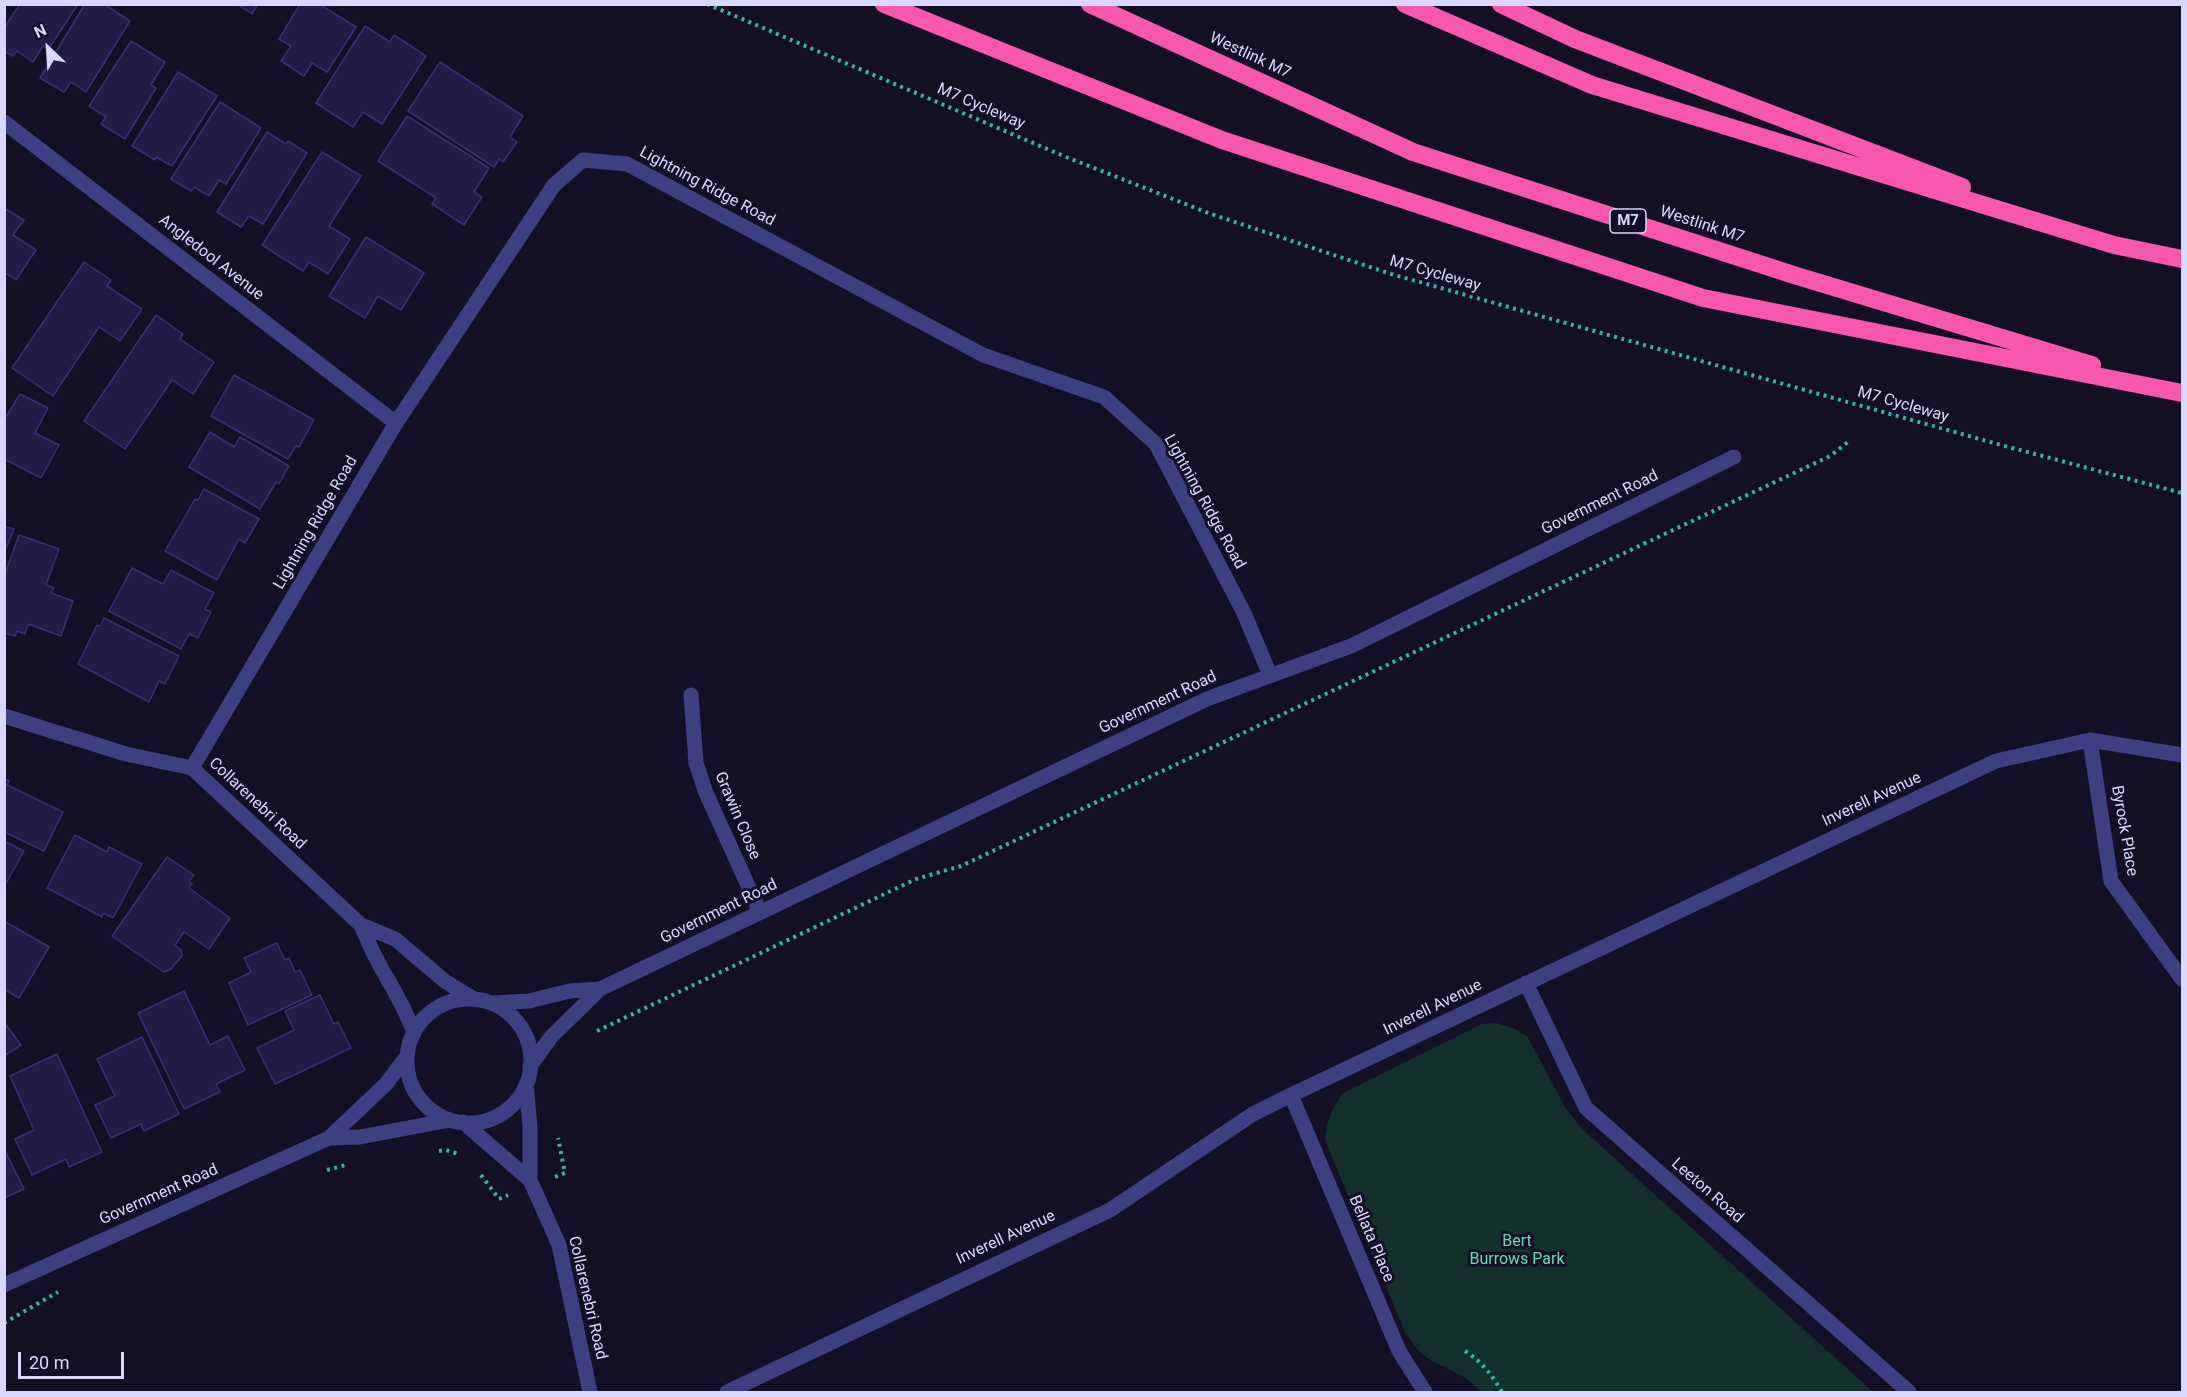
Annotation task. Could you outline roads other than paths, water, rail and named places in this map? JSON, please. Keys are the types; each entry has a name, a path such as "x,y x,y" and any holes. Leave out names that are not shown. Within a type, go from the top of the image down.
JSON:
{"highway":[{"path":"884,4 1222,140 1702,298 2182,393"},
{"name":"Westlink M7","path":"1090,4 1413,152 1797,276 2182,393"},
{"path":"1405,4 1592,85 2114,245 2182,259"},
{"path":"1501,4 1575,39 2114,245"}],"street":[{"name":"Angledool Avenue","path":"4,122 396,423"},
{"name":"Lightning Ridge Road","path":"192,768 396,423 554,185 584,160 627,164 983,355 1104,397 1156,444 1244,613 1270,675"},
{"name":"Government Road","path":"531,1066 551,1037 600,989 1207,699 1350,646 1734,457"},
{"name":"Grawin Close","path":"691,695 696,763 706,793 760,912"},
{"name":"Collarenebri Road","path":"4,716 126,754 192,768 361,926 378,961 394,986 414,1032"},
{"name":"Inverell Avenue","path":"727,1392 1110,1210 1253,1114 1291,1095 1996,761 2090,740 2182,755"},
{"name":"Byrock Place","path":"2090,740 2111,881 2182,979"},
{"name":"Collarenebri Road","path":"361,926 395,939 447,982 474,999"},
{"name":"Leeton Road","path":"1526,983 1586,1108 1909,1392"},
{"name":"Government Road","path":"492,1003 529,1001 570,991 600,989"},
{"path":"474,999 492,1003 507,1012 520,1026 530,1048 531,1066 526,1084 517,1100 504,1112 488,1120 457,1121 435,1113 417,1096 408,1073 407,1056 414,1032 429,1013 439,1006 456,1000 474,999"},
{"name":"Government Road","path":"4,1285 329,1138 386,1084 407,1056"},
{"name":"Collarenebri Road","path":"526,1084 530,1127 530,1180 559,1245 590,1392"},
{"name":"Bellata Place","path":"1291,1095 1399,1351 1425,1392"},
{"name":"Government Road","path":"329,1138 360,1137 457,1121"},
{"name":"Collarenebri Road","path":"457,1121 530,1180"}],"park label":[{"name":"Bert Burrows Park","path":"1517,1251"}]}
